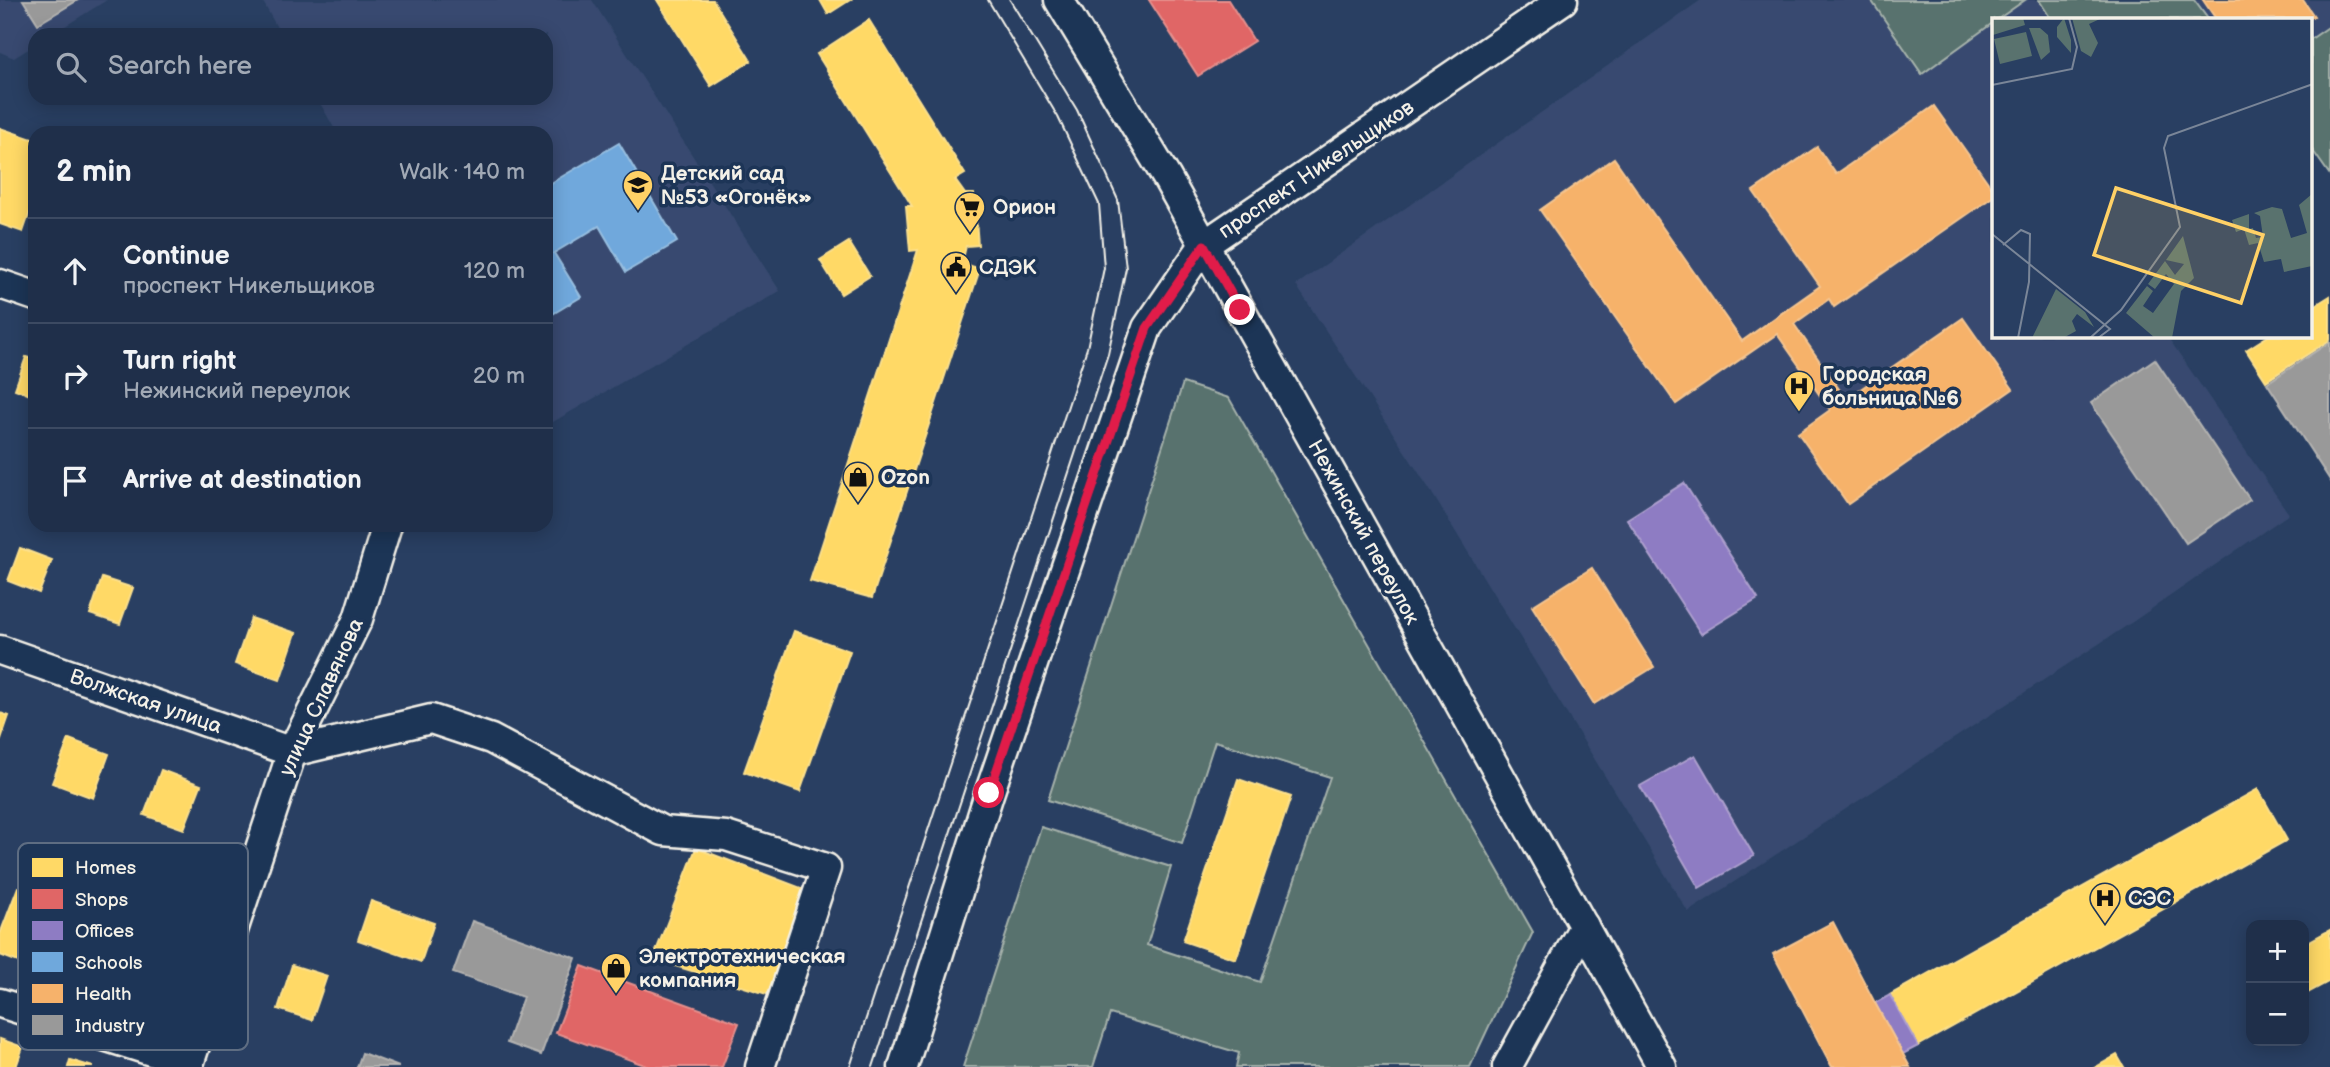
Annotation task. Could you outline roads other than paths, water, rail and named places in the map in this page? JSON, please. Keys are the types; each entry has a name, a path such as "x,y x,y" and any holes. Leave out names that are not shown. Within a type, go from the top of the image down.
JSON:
{"street":[{"name":"Нежинский переулок","path":"1059,0 1167,178 1662,1067"},
{"name":"проспект Никельщиков","path":"903,1067 989,793 1147,328 1204,245 1563,0"},
{"path":"0,284 28,294"},
{"name":"улица Славянова","path":"248,886 292,752 358,620 385,532"},
{"name":"Волжская улица","path":"0,650 292,752"},
{"path":"292,752 431,719 491,739 663,831 726,836 826,868 760,1067"},
{"path":"1507,1067 1584,926"},
{"path":"0,1003 18,1009"},
{"path":"143,1050 189,1065"}],"tram line":[{"path":"850,1067 1087,348 1104,268 1099,204 1058,117 988,0"},
{"path":"873,1067 1108,354 1126,268 1118,200 1077,110 1010,0"}],"place":[{"name":"Детский сад №53 «Огонёк»","path":"638,212"},
{"name":"Орион","path":"970,234"},
{"name":"СДЭК","path":"956,294"},
{"name":"Городская больница №6","path":"1799,413"},
{"name":"Ozon","path":"858,504"},
{"name":"СЭС","path":"2105,925"},
{"name":"Электротехническая компания","path":"616,995"}]}
